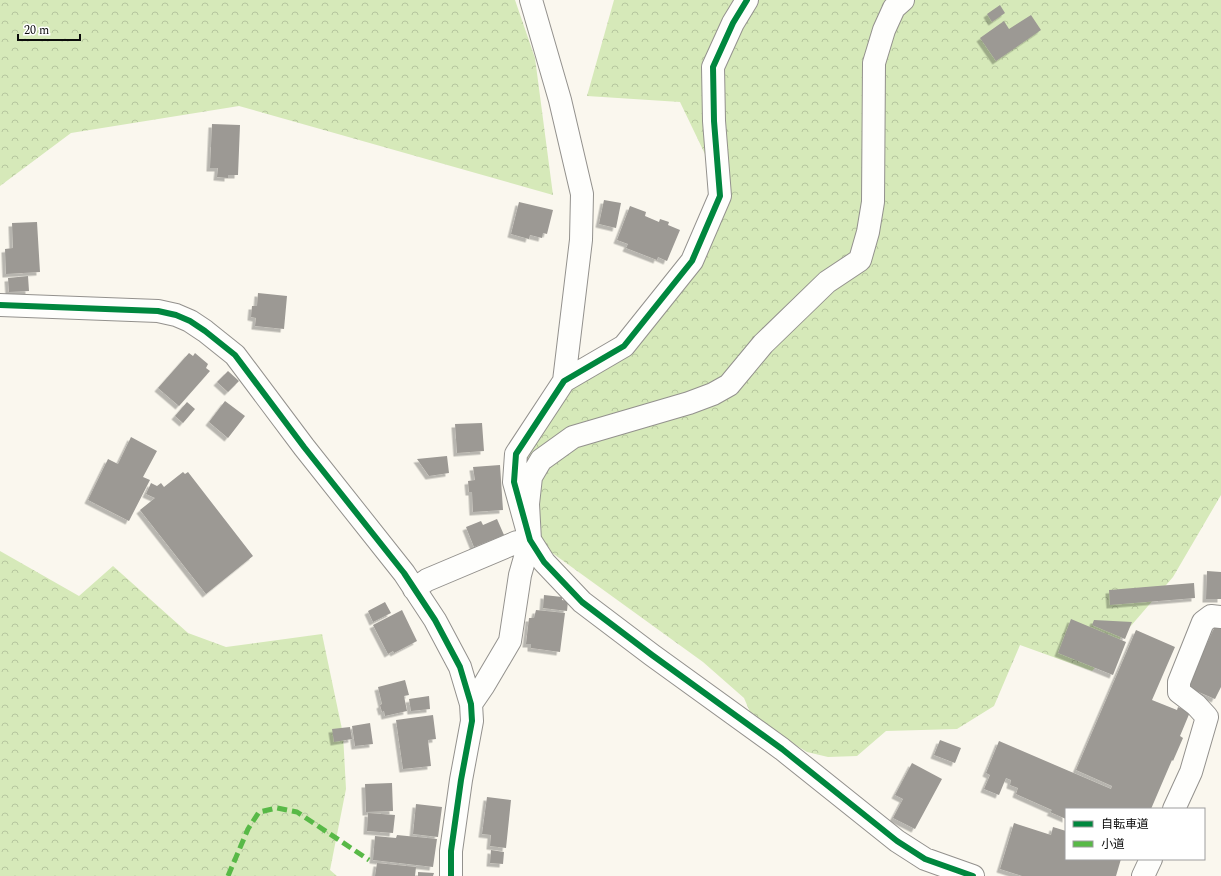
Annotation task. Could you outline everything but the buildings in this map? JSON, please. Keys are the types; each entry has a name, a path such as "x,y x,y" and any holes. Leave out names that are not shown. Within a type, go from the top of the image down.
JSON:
{"street":[{"path":"531,0 560,100 582,194 581,240 564,381"},
{"path":"747,0 733,23 712,67 714,121 720,196 692,261 624,346 564,381 516,454 514,482 530,540 544,562 582,602 652,655 782,749 896,841 925,859 973,876"},
{"path":"471,704 510,641 520,576 530,540 528,504 531,478 541,460 573,437 689,403 713,394 729,385 764,344 827,282 860,260 868,232 873,202 874,63 884,30 894,8 903,0"},
{"path":"0,305 158,311 176,315 190,321 235,354 304,447 404,573 435,620 460,667 471,704 472,721 461,780 451,851 451,876"},
{"path":"414,589 427,580 517,542 530,540"},
{"path":"1174,808 1191,772 1207,717 1196,705 1179,692 1179,682 1203,622 1211,616 1221,617"},
{"path":"1143,876 1151,860"}],"green space":[{"path":"0,0 515,0 535,58 553,195 239,106 71,133 0,186"},
{"path":"614,0 1221,0 1221,495 1173,577 1092,671 1020,645 994,706 957,729 886,731 857,756 828,757 807,752 753,719 744,698 703,662 544,547 521,498 521,460 571,387 623,355 727,200 680,102 587,96"},
{"path":"0,551 79,596 113,566 188,633 226,647 322,634 343,734 346,789 330,870 337,876 0,876"}],"marked path":[{"path":"228,876 248,829 259,812 277,808 297,812 369,860"}],"cycle path":[{"path":"747,0 733,23 713,67 714,121 720,196 692,261 624,346 564,381 516,454 514,482 530,540 544,562 582,602 652,655 782,749 897,841 925,859 973,876"},
{"path":"0,305 158,311 176,315 190,321 235,355 304,447 404,573 435,620 460,667 471,704 472,721 461,780 451,851 451,876"}]}
